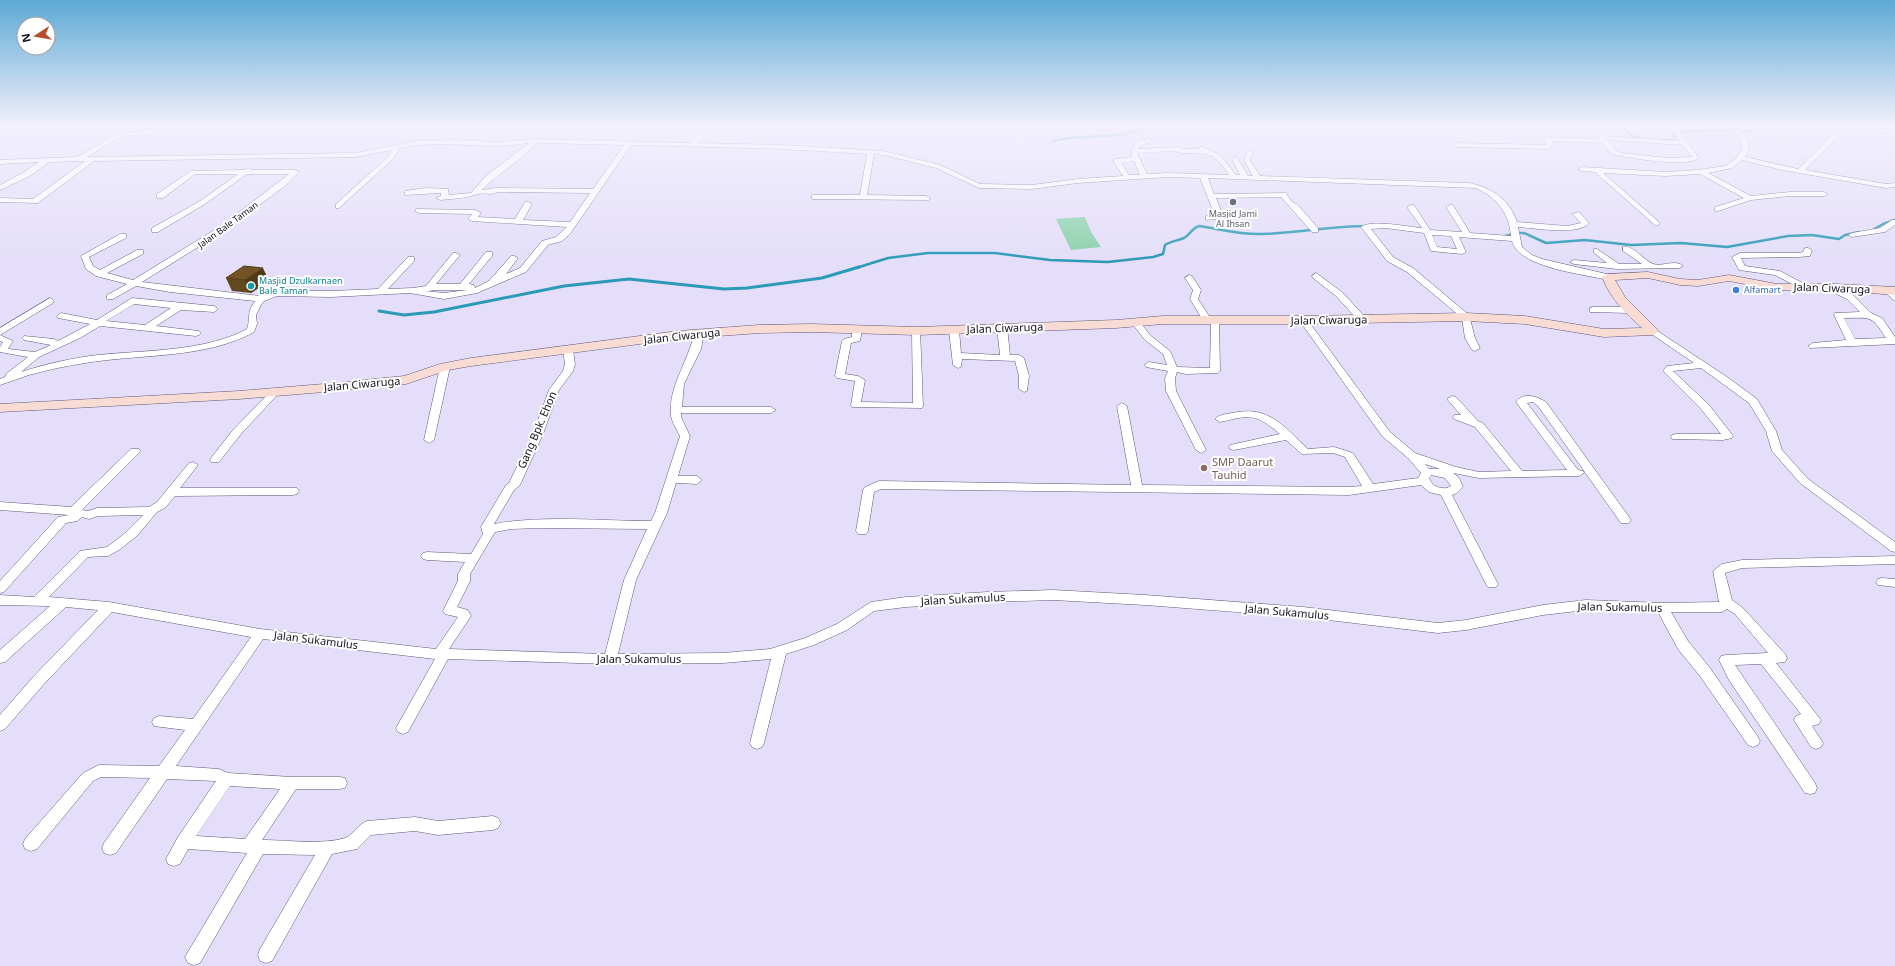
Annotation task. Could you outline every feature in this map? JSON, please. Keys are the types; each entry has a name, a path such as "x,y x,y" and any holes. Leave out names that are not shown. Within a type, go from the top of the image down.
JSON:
{"street":[{"path":"0,188 30,172"},
{"path":"0,200 35,201 74,172"},
{"name":"Jalan Bale Taman","path":"160,196 191,172"},
{"path":"155,230 193,209 246,172"},
{"name":"Jalan Bale Taman","path":"110,297 201,245 251,208 295,172"},
{"path":"338,206 375,172"},
{"path":"408,193 428,189 445,191 442,197 473,195 497,172"},
{"path":"410,290 431,295 444,296 462,294 483,288 523,270 545,243 563,236 573,225 609,172"},
{"path":"863,196 867,172"},
{"path":"952,172 979,186 1032,187 1053,183 1144,176 1245,177 1481,186 1486,188 1505,207 1514,224 1518,248 1529,256 1557,265 1608,277 1611,287 1629,310 1653,331 1753,401 1758,407 1770,431 1777,451 1804,481 1895,548"},
{"path":"1124,172 1127,177"},
{"path":"1142,172 1144,176"},
{"path":"1230,172 1234,177"},
{"path":"1242,172 1245,177"},
{"path":"1255,172 1258,178"},
{"path":"1363,172 1367,181"},
{"path":"1599,172 1656,224"},
{"path":"1615,172 1645,174 1698,172"},
{"path":"1700,172 1750,198"},
{"path":"1806,172 1886,186 1895,185"},
{"path":"1203,176 1218,213 1214,217 1209,218"},
{"path":"476,192 492,192 496,190 596,191"},
{"path":"1718,209 1750,198 1790,194 1824,194"},
{"path":"1211,196 1283,195 1287,202 1295,207 1315,230"},
{"path":"815,197 863,196 926,198"},
{"path":"518,221 528,204"},
{"path":"1411,207 1434,249 1462,252 1454,234"},
{"path":"1450,207 1468,236"},
{"path":"419,211 475,212 477,213 472,219 573,225"},
{"path":"1514,224 1567,228 1583,225 1585,223 1576,214"},
{"path":"1852,236 1891,228 1895,222"},
{"path":"1475,348 1470,338 1466,317 1410,270 1390,259 1365,227 1385,226 1468,236 1515,237 1528,247 1545,254 1578,263 1617,267 1679,266"},
{"path":"124,236 85,256 89,267 99,274 114,279 135,283 261,299 283,292 331,294 381,290 478,286 500,276 514,258"},
{"path":"1626,249 1652,267"},
{"path":"1805,288 1777,273 1742,268 1736,257 1740,255 1800,255 1807,254 1808,250"},
{"path":"1597,251 1617,267"},
{"path":"99,274 140,252"},
{"path":"462,287 489,254"},
{"path":"429,288 456,255"},
{"path":"381,290 411,260"},
{"name":"Jalan Ciwaruga","path":"1608,277 1648,275 1680,282 1698,283 1729,278 1777,286 1805,288 1829,287 1892,293"},
{"path":"1316,276 1339,294 1362,319"},
{"path":"1149,365 1186,371 1215,371 1211,320 1194,299 1197,290 1189,278"},
{"path":"1829,287 1850,297 1868,315 1879,320 1893,339"},
{"path":"1,382 67,363 96,358 170,352 198,348 223,341 253,328 252,321 254,309 261,299"},
{"path":"0,332 50,301"},
{"path":"1,382 36,354 78,336 134,301 178,307 214,308"},
{"path":"146,329 178,307"},
{"path":"1593,310 1629,310"},
{"path":"1850,339 1838,315 1868,315"},
{"path":"61,316 146,329 196,333"},
{"name":"Jalan Ciwaruga","path":"0,408 276,392 406,380 446,367 470,362 698,333 759,329 917,331 1211,320 1466,317 1525,320 1604,333 1653,331"},
{"path":"862,531 868,490 879,485 1268,490 1370,489 1425,477 1436,472 1452,477 1457,484 1457,487 1450,492 1445,492 1430,487 1425,477 1412,456 1386,434 1303,320"},
{"path":"1135,322 1148,338 1167,353 1173,369 1170,378 1171,391 1201,450"},
{"path":"1002,327 1005,356"},
{"path":"857,330 857,339 847,341 840,376 860,380 856,405 883,406 918,406 917,331"},
{"path":"954,330 958,360 1005,356 1019,358 1021,360 1024,376 1024,389"},
{"path":"610,659 630,580 654,525 661,513 685,436 676,417 679,384 696,349 698,333"},
{"path":"0,338 8,341 2,350 36,354"},
{"path":"27,338 54,342 56,345"},
{"path":"1813,346 1893,339"},
{"name":"Gang Bpk. Ehon","path":"441,654 465,616 464,613 449,611 473,558 489,534 489,529 487,527 510,488 514,485 538,434 554,390 568,370 570,364 568,350"},
{"path":"1676,437 1723,438 1728,436 1705,407 1668,371 1668,369 1703,365"},
{"path":"429,440 446,367"},
{"path":"215,460 237,432 276,392"},
{"path":"1452,399 1475,423 1483,429 1519,474"},
{"path":"1575,473 1522,402 1523,400 1535,399 1542,404 1625,520"},
{"path":"1122,406 1137,488"},
{"path":"677,410 771,410"},
{"path":"1220,419 1258,413 1265,416 1306,452 1334,450 1349,455 1370,489"},
{"path":"1458,417 1475,423"},
{"path":"1234,447 1288,436"},
{"path":"0,589 62,520 73,518 135,451"},
{"path":"1412,456 1469,474 1592,473"},
{"path":"36,602 84,554 88,552 104,553 112,550 144,521 155,507 162,505 193,465"},
{"path":"671,479 697,480"},
{"path":"172,492 293,491"},
{"path":"1445,492 1492,584"},
{"path":"0,506 89,515 97,512 152,511"},
{"path":"489,529 518,525 654,525"},
{"path":"427,556 473,558"},
{"path":"1810,788 1734,676 1726,660 1780,658 1739,611 1727,604 1719,571 1726,567 1742,564 1895,560"},
{"path":"1882,582 1895,583"},
{"name":"Jalan Sukamulus","path":"0,600 62,602 109,607 260,634 441,654 610,659 723,658 770,654 809,642 842,627 871,607 906,602 988,597 1053,595 1153,601 1303,612 1438,628 1466,625 1543,610 1586,605 1662,608 1722,607 1727,604"},
{"path":"0,658 62,602"},
{"path":"0,725 39,680 109,607"},
{"path":"1662,608 1683,645 1700,665 1753,741"},
{"path":"110,848 260,634"},
{"path":"757,743 780,651"},
{"path":"403,728 441,654"},
{"path":"1764,658 1814,720 1800,720 1816,742"},
{"path":"159,722 196,725"},
{"path":"31,844 88,777 99,771 163,774 203,773 219,775 226,779 292,783 340,783"},
{"path":"174,859 183,842 226,779"},
{"path":"194,957 254,847 292,783"},
{"path":"183,842 254,847 327,848 351,844 367,828 415,824 438,828 494,823"},
{"path":"266,955 327,848"}],"green space":[{"path":"1085,217 1091,232 1101,247 1071,250 1056,219"}],"building":[{"path":"244,266 263,268 245,280 226,278"}],"waterway":[{"path":"1871,231 1883,224 1895,220"},
{"path":"856,268 888,258 928,253 995,253 1050,260 1108,262 1153,257 1163,254 1165,245 1184,238 1199,226 1239,233 1255,234 1367,226"},
{"path":"1505,236 1524,233 1546,243 1585,240 1631,245 1681,243 1727,247 1788,236 1812,235 1839,239 1845,235 1859,232"},
{"path":"379,311 404,315 434,312 564,286 629,279 724,289 747,288 822,278 859,267"}],"place":[{"name":"Masjid Jami Al Ihsan","path":"1233,202"},
{"name":"Masjid Dzulkarnaen Bale Taman","path":"251,286"},
{"name":"Alfamart","path":"1736,290"},
{"name":"SMP Daarut Tauhid","path":"1204,468"}]}
